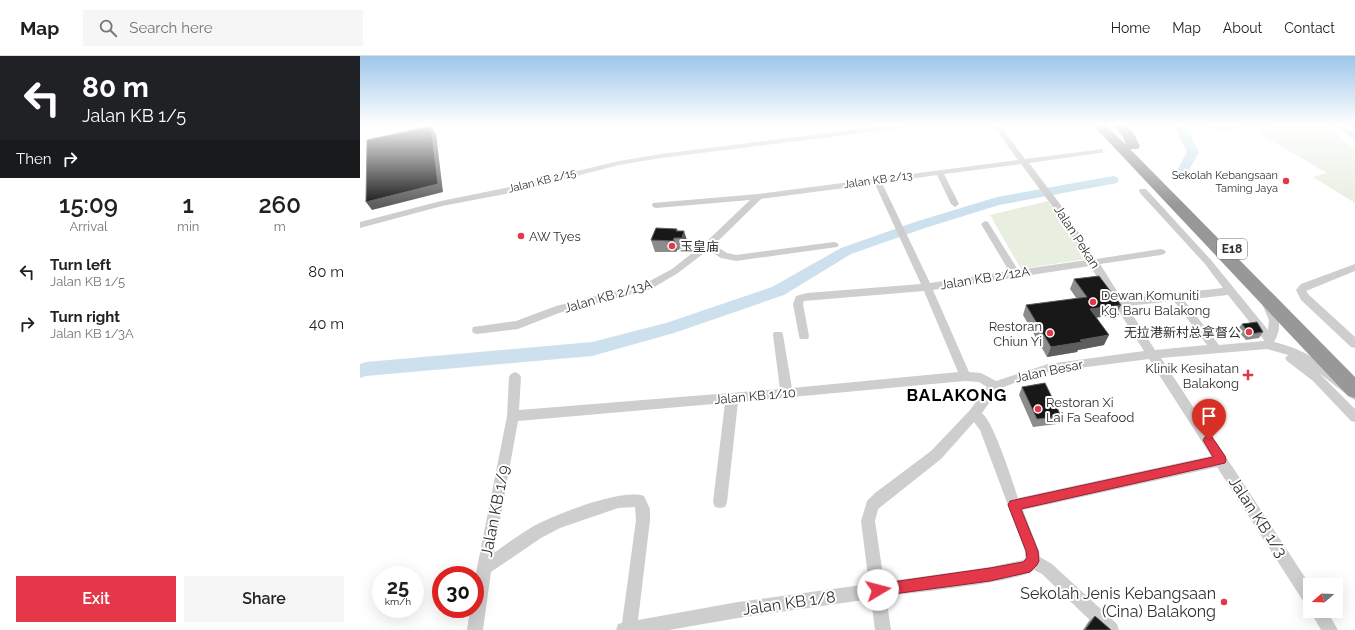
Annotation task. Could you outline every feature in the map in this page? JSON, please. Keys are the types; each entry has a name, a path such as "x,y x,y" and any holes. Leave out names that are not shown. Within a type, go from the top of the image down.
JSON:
{"highway":[{"path":"1115,151 1144,179 1173,201"},
{"name":"E18","path":"1124,151 1355,390"},
{"name":"E18","path":"1138,151 1355,373"}],"street":[{"name":"Jalan KB 2/15","path":"360,225 446,203 505,191 619,163 703,151"},
{"name":"Jalan Pekan","path":"1017,151 1057,206 1153,354"},
{"name":"Jalan KB 2/13","path":"656,205 758,197 1024,160 1100,151"},
{"path":"939,172 955,204"},
{"path":"877,180 927,287 964,376"},
{"path":"1143,191 1208,262 1231,290 1266,344 1302,365 1355,417"},
{"name":"Jalan KB 2/13A","path":"477,330 501,328 518,324 556,310 647,287 675,271 708,245 758,197"},
{"path":"985,224 1015,273"},
{"path":"708,245 721,255 730,259 834,245"},
{"name":"Jalan KB 2/12A","path":"804,336 798,304 800,299 807,297 927,287 1161,252"},
{"path":"1355,276 1351,268 1305,286 1301,290 1305,297 1355,344"},
{"path":"1120,303 1231,290"},
{"path":"1263,295 1275,322 1275,329 1266,344"},
{"path":"1176,297 1215,348"},
{"path":"778,335 786,393"},
{"name":"Jalan Besar","path":"995,386 1011,379 1048,368 1153,354 1266,344 1286,349 1304,357 1334,377 1355,395"},
{"name":"Jalan KB 1/3","path":"1153,354 1303,588"},
{"name":"Jalan KB 1/10","path":"514,416 732,398 964,376 982,378 995,386"},
{"name":"Jalan KB 1/9","path":"484,568 514,416 515,377"},
{"path":"883,630 868,521 872,506 880,498 936,455 974,414 995,386"},
{"path":"720,502 732,398"},
{"path":"974,414 981,420 986,430 1032,551 1029,564 1046,569 1111,630"},
{"path":"1014,505 1221,460"},
{"path":"484,568 536,533 557,522 618,502 631,500 639,501 643,509 643,520 626,630"},
{"name":"Jalan KB 1/8","path":"626,630 738,610 990,574 1029,564"},
{"name":"Jalan KB 1/9","path":"476,630 478,618"},
{"path":"1322,618 1330,630"}],"shaded area":[{"path":"1289,151 1355,151 1355,203 1313,177 1327,173"},
{"path":"1048,201 1086,259 1021,269 990,215"}],"building":[{"path":"367,151 434,151 438,184 366,202"},
{"path":"656,228 677,229 676,231 684,231 682,238 674,238 673,241 651,240"},
{"path":"1099,276 1121,305 1090,309 1109,335 1080,340 1082,342 1051,347 1026,305 1087,297 1074,279"},
{"path":"1257,322 1263,332 1250,334 1242,324"},
{"path":"1045,383 1061,416 1037,419 1022,387"},
{"path":"1095,616 1111,630 1085,630"}],"waterway":[{"path":"1181,174 1192,151"},
{"path":"360,371 366,369 592,349 668,329 778,291 846,251 920,225 997,201 1113,180"}],"place":[{"name":"Sekolah Kebangsaan Taming Jaya","path":"1286,181"},
{"name":"AW Tyes","path":"521,236"},
{"name":"玉皇庙","path":"672,246"},
{"name":"Dewan Komuniti Kg. Baru Balakong","path":"1093,302"},
{"name":"无拉港新村总拿督公","path":"1249,332"},
{"name":"Restoran Chiun Yi","path":"1050,333"},
{"name":"Klinik Kesihatan Balakong","path":"1248,375"},
{"name":"Restoran Xi Lai Fa Seafood","path":"1038,409"},
{"name":"Sekolah Jenis Kebangsaan (Cina) Balakong","path":"1224,602"}],"district":[{"name":"BALAKONG","path":"957,395"}],"route":[{"path":"878,590 990,574 1026,567 1033,561 1032,551 1014,505 1221,460 1209,440"}]}
